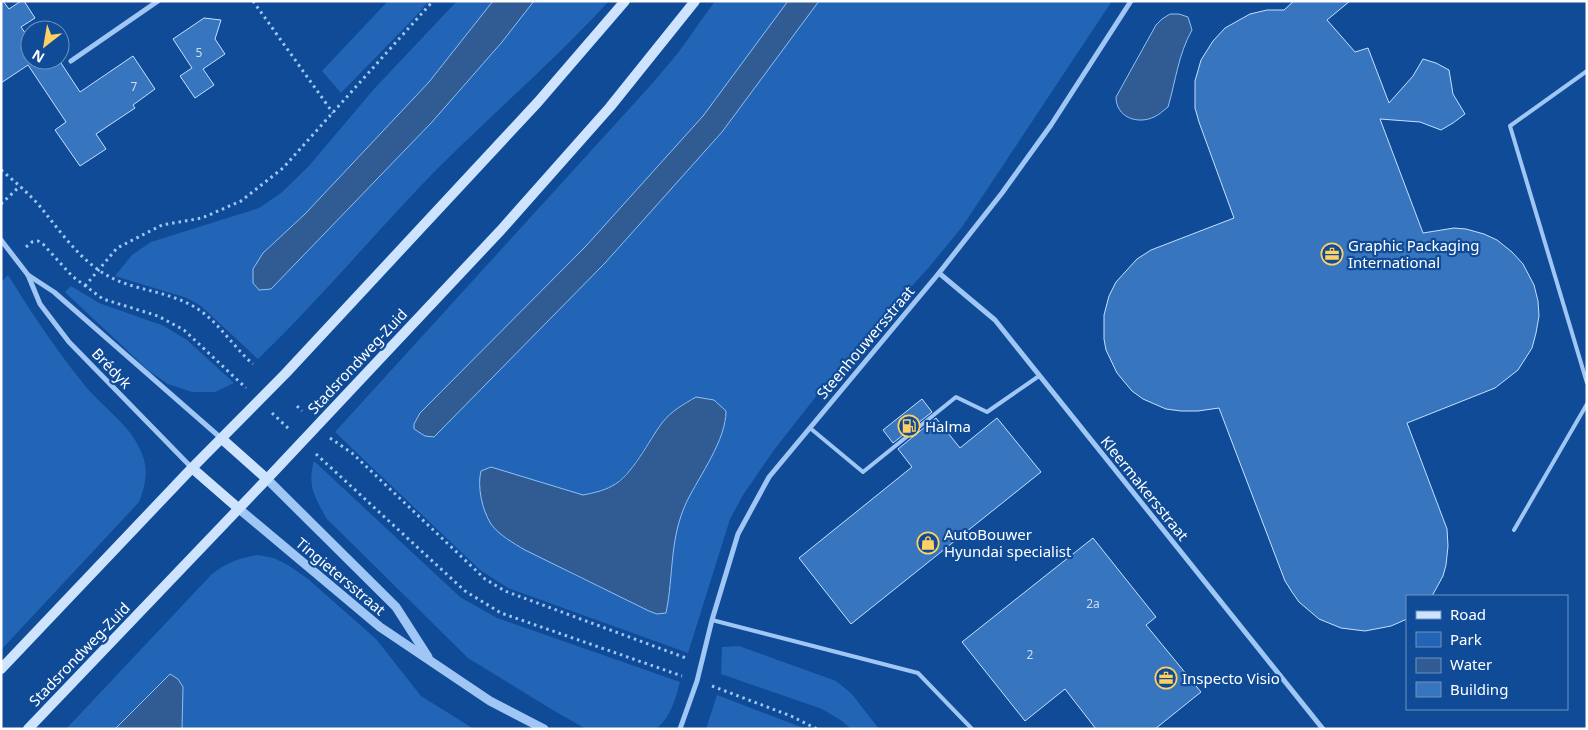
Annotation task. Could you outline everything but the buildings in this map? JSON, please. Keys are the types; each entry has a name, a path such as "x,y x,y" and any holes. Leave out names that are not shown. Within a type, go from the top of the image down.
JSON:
{"main road":[{"path":"1,669 192,468 259,401 538,102 625,1"},
{"name":"Stadsrondweg-Zuid","path":"28,729 501,230 610,107 694,1"},
{"path":"222,438 267,479"},
{"path":"192,468 238,508"}],"street":[{"path":"71,61 158,1"},
{"name":"Steenhouwersstraat","path":"680,729 697,681 712,620 738,534 769,477 939,273 1002,193 1051,125 1131,1"},
{"name":"Brédyk","path":"1,240 28,275 40,304 69,342 192,468"},
{"name":"Kleermakersstraat","path":"939,273 995,320 1322,729"},
{"name":"Brédyk","path":"28,275 54,292 222,438"},
{"name":"Tingietersstraat","path":"267,479 396,607 430,660"},
{"name":"Tingietersstraat","path":"238,508 380,627 490,701 544,729"}],"lane":[{"path":"1587,71 1510,126 1587,383"},
{"path":"810,428 863,472 956,397 987,412 1040,376"},
{"path":"1514,530 1587,404"},
{"path":"712,620 918,673 972,729"}],"path":[{"path":"253,1 333,113"},
{"path":"85,286 117,248 162,225 202,218 241,201 283,168 433,1"},
{"path":"1,170 20,186 71,245 98,270 117,282 190,304 230,339 253,364"},
{"path":"1,204 20,186"},
{"path":"15,257 32,242 38,241 49,249 72,276 103,299 158,316 184,330 465,591 501,613 697,681 791,716 818,729"},
{"path":"297,406 302,412"},
{"path":"326,434 352,453 484,580 506,591 701,664"}],"green space":[{"path":"388,1 429,1 341,93 322,71"},
{"path":"457,1 493,1 429,82 305,214 263,253 271,289 432,122 502,42 534,1 609,1 567,45 435,171 258,359 201,306 187,298 115,276 132,255 151,242 259,208 281,193 308,167 374,89"},
{"path":"715,1 788,1 703,116 586,246 420,413 414,424 415,430 425,436 434,436 605,263 722,132 819,1 1112,1 962,227 930,266 836,371 774,450 743,495 730,519 688,653 508,588 480,570 335,432 678,53","holes":["696,397 726,421 715,448 677,524 657,614 576,576 506,538 491,523 484,505 567,491 583,495 598,492 614,485 629,471 663,421 681,405"]},
{"path":"8,275 72,369 131,434 142,454 146,472 139,502 1,650 1,282"},
{"path":"71,286 99,303 164,326 187,340 234,383 215,392 192,392 168,384 149,371 65,292"},
{"path":"314,461 460,597 497,618 680,682 672,708 665,719 656,729 586,729 468,658 326,518 313,491 311,478"},
{"path":"258,555 274,558 308,579 376,639 421,696 474,729 182,729 183,687 170,674 115,729 66,729 211,575 233,562"},
{"path":"739,646 836,681 851,693 879,729 851,729 822,709 721,674 722,647"},
{"path":"717,695 806,729 706,729"}],"water":[{"path":"493,1 534,1 502,42 432,122 271,289 259,290 253,283 253,269 263,253 305,214 429,82"},
{"path":"788,1 819,1 722,132 605,263 434,437 425,436 414,429 414,424 420,413 586,246 703,116"},
{"path":"1170,14 1188,17 1192,30 1180,58 1168,107 1158,115 1147,119 1129,118 1120,110 1116,97 1156,25"},
{"path":"696,397 714,400 726,411 725,422 717,445 681,515 677,529 666,613 657,614 649,611 525,550 511,542 491,524 481,498 481,471 491,467 583,495 602,491 612,486 626,474 669,415"},
{"path":"170,674 178,679 183,687 182,729 115,729"}],"place":[{"name":"Graphic Packaging International","path":"1332,254"},
{"name":"Halma","path":"909,426"},
{"name":"AutoBouwer Hyundai specialist","path":"928,543"},
{"name":"Inspecto Visio","path":"1166,678"}]}
